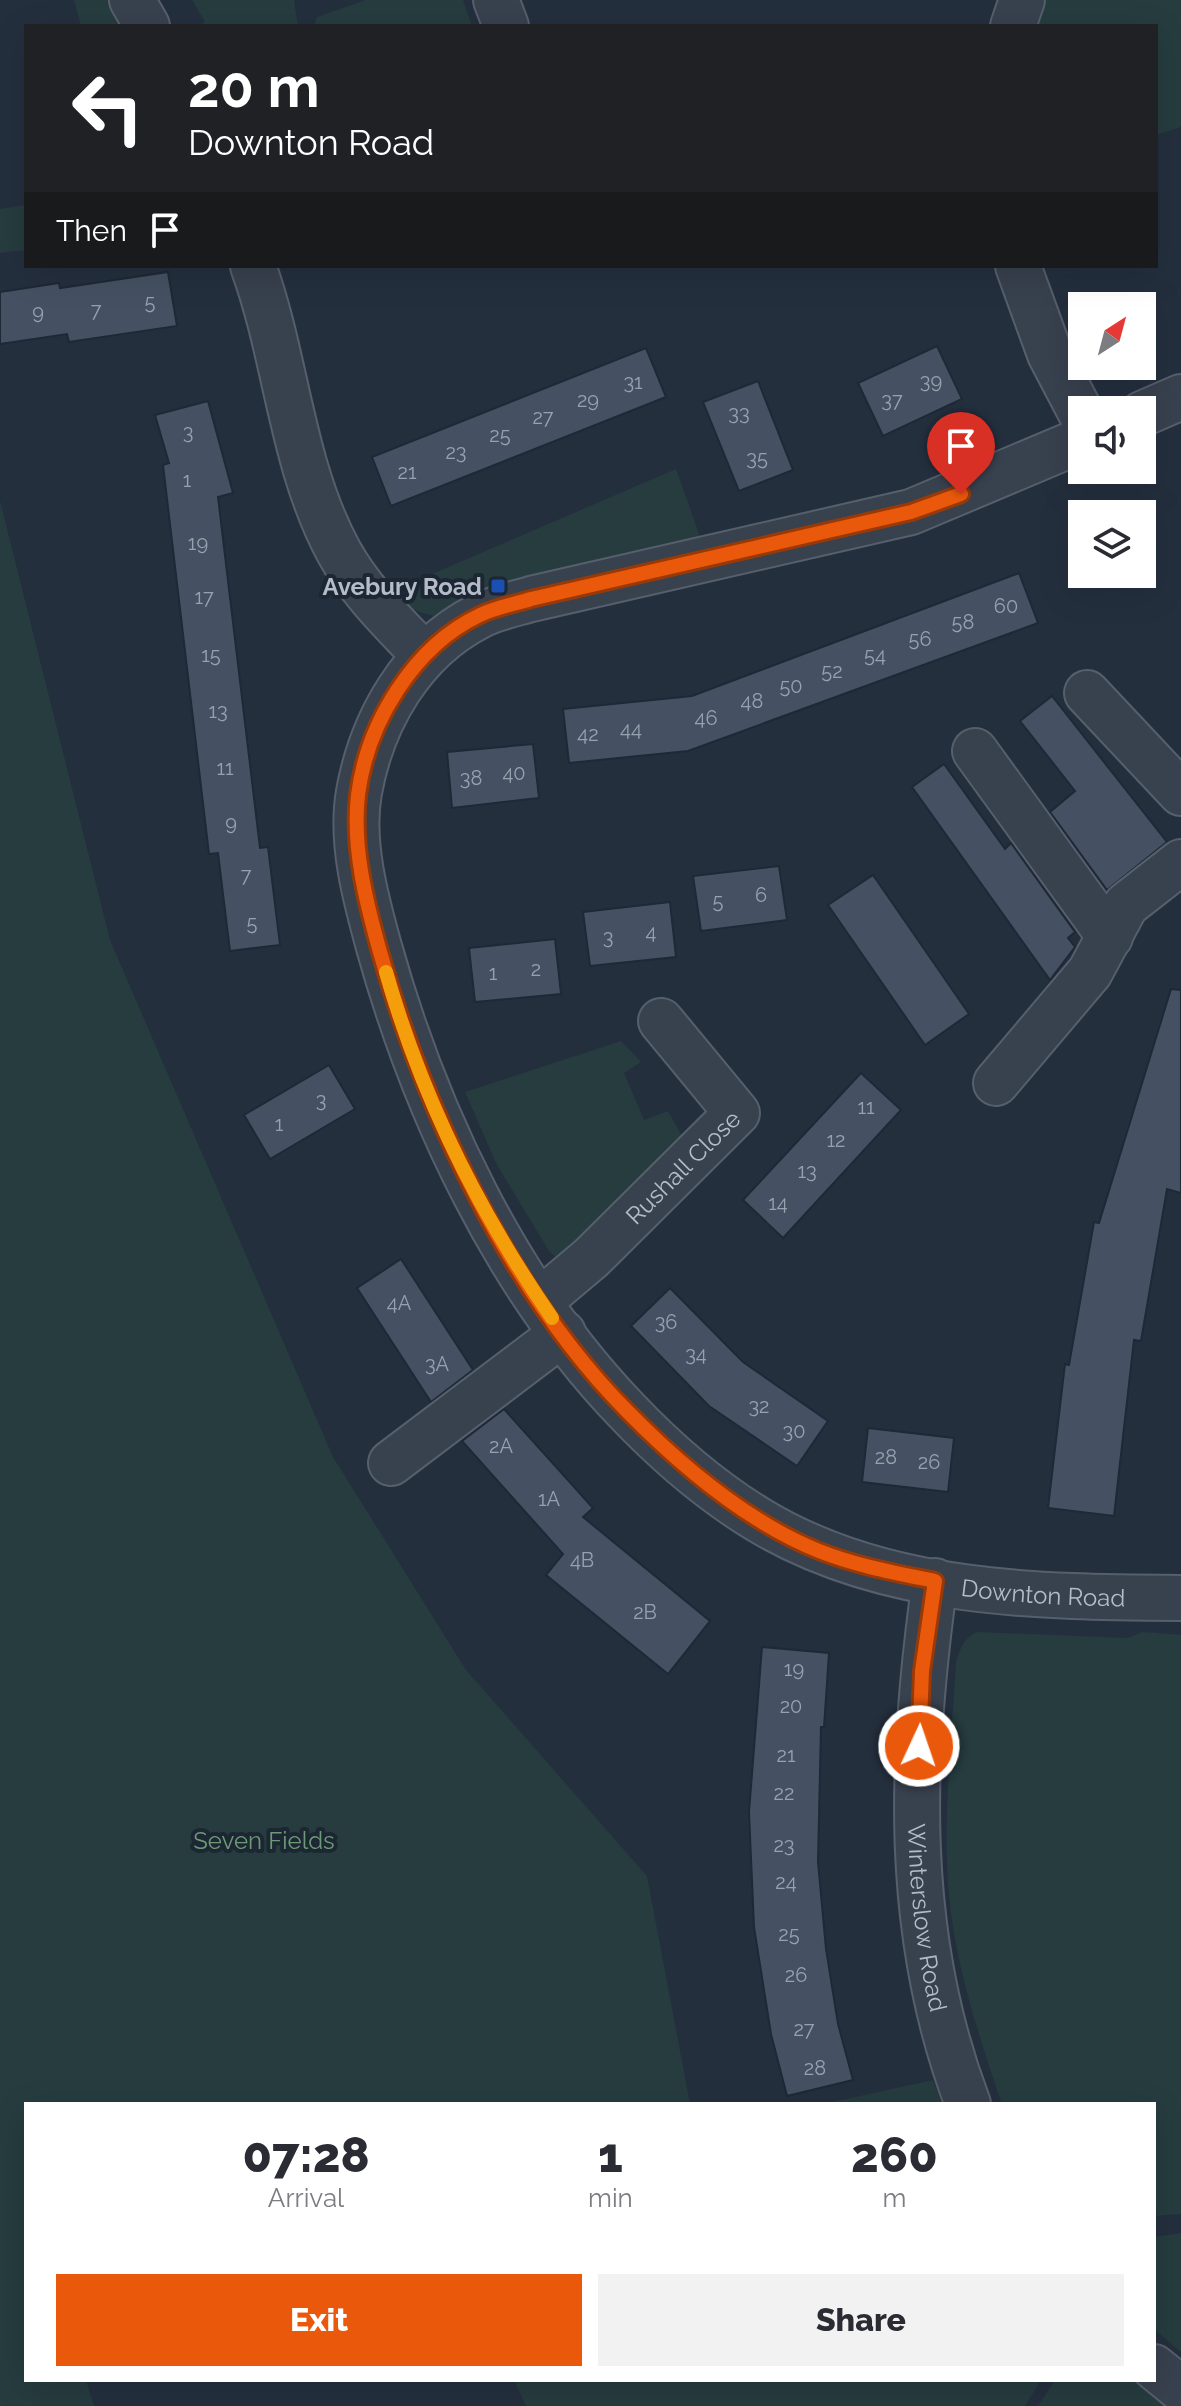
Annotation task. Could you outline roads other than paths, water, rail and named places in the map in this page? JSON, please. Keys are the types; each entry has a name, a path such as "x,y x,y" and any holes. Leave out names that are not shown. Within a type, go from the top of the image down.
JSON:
{"street":[{"path":"132,0 146,24"},
{"path":"496,0 505,24"},
{"path":"1014,24 1022,0"},
{"path":"254,268 265,299 296,430 319,505 339,552 369,598 424,655"},
{"path":"1019,268 1050,354 1072,396"},
{"path":"1156,408 1181,397"},
{"name":"Downton Road","path":"1068,446 911,512 531,599 481,614 442,639 408,674 375,733 358,793 357,835 368,907 394,999 427,1093 488,1216 552,1317 625,1409 652,1435 701,1478 758,1519 818,1550 870,1568 935,1581 1070,1597 1181,1598"},
{"path":"1087,693 1181,793"},
{"path":"975,751 1110,937"},
{"path":"996,1083 1090,972 1126,905 1181,862"},
{"name":"Rushall Close","path":"552,1317 591,1258 737,1113 661,1021"},
{"path":"391,1463 552,1317"},
{"name":"Winterslow Road","path":"935,1581 920,1714 917,1845 921,1915 935,1997 967,2102"},
{"path":"1156,2369 1181,2389"}],"place":[{"name":"Avebury Road","path":"498,586"}],"park label":[{"name":"Seven Fields","path":"264,1840"}]}
